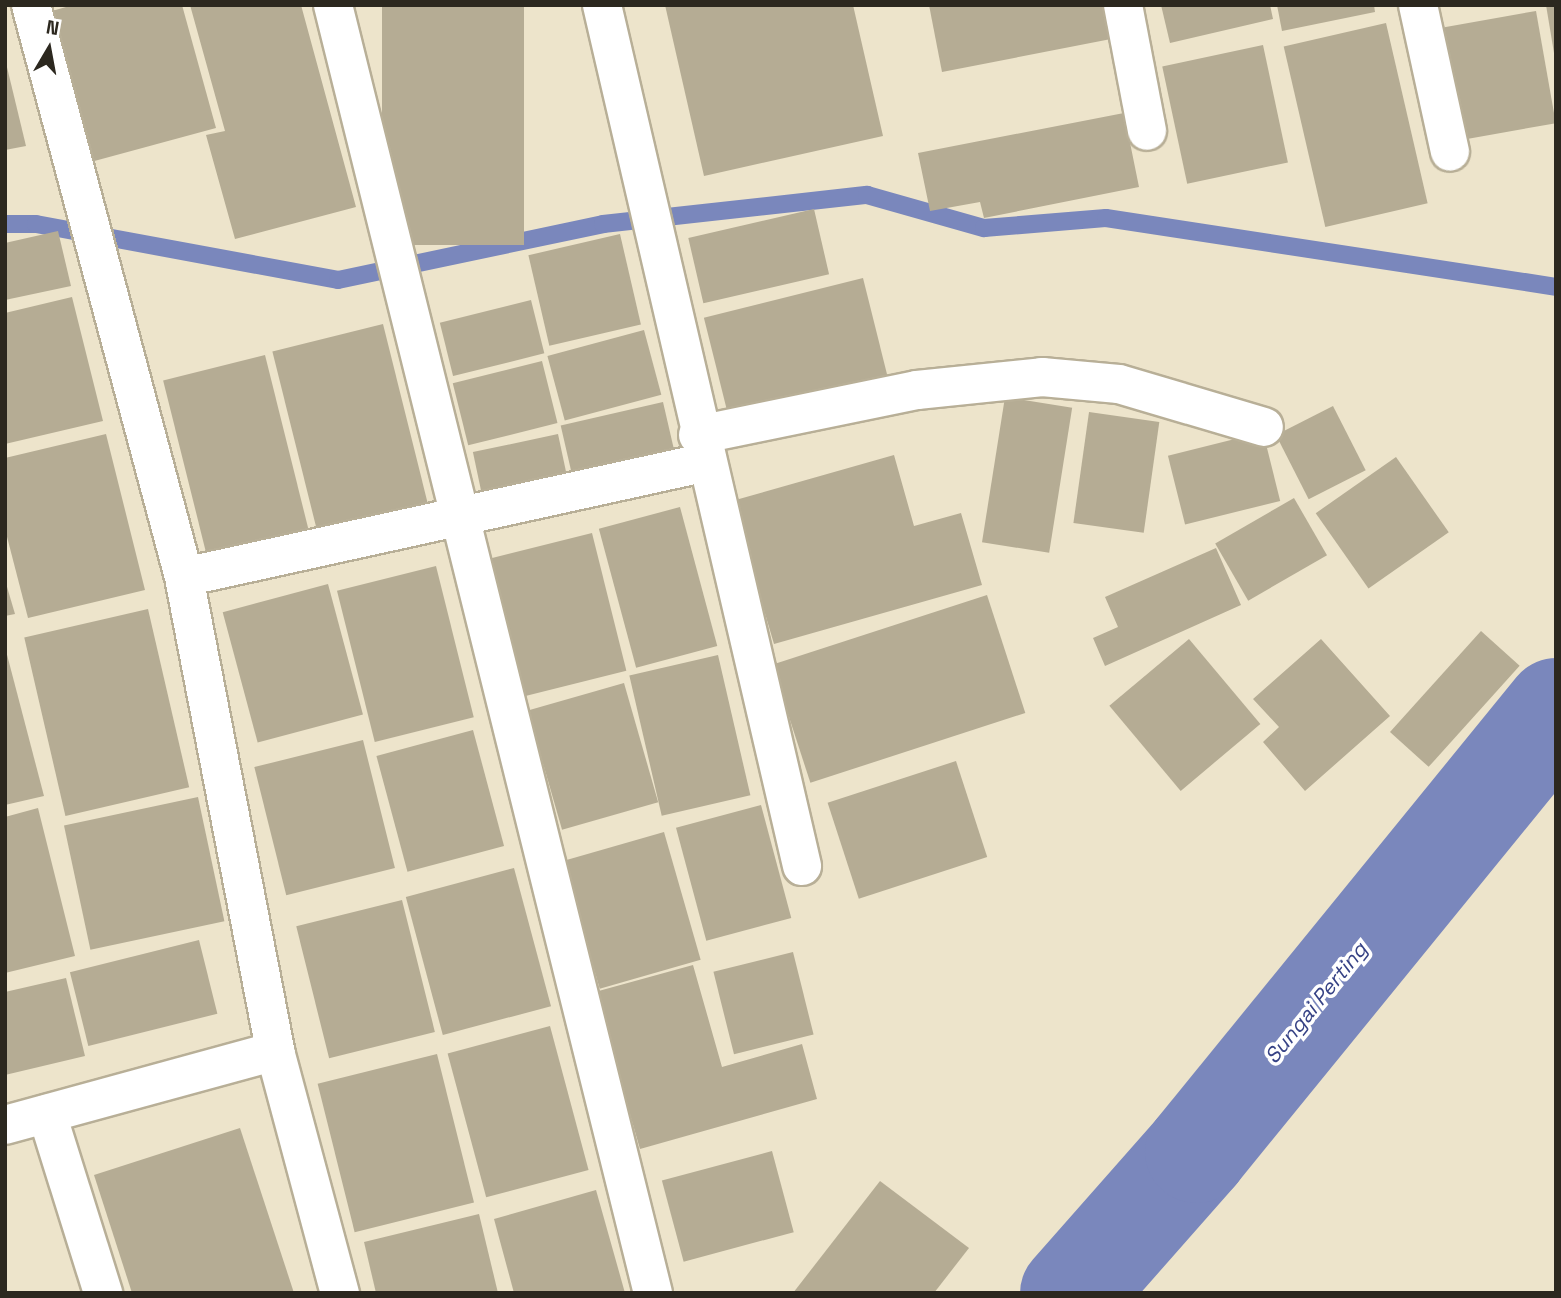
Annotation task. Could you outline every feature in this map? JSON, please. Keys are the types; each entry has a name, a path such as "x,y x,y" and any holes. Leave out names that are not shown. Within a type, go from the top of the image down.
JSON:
{"street":[{"path":"31,5 184,577 275,1051 340,1293"},
{"path":"333,5 402,295 653,1293"},
{"path":"602,5 802,866"},
{"path":"1123,5 1147,131"},
{"path":"1419,5 1450,152"},
{"path":"184,577 459,520 917,390 1042,377 1119,384 1264,426"},
{"path":"5,1125 275,1051"},
{"path":"47,1114 103,1293"}],"building":[{"path":"73,5 182,5 216,128 87,163 45,13"},
{"path":"190,5 301,5 356,207 235,239 206,135 225,131"},
{"path":"382,5 524,5 524,245 382,245"},
{"path":"665,5 853,5 883,136 704,176"},
{"path":"929,5 1105,5 1111,39 942,72"},
{"path":"1161,5 1270,5 1273,19 1170,43"},
{"path":"1277,5 1374,5 1375,12 1282,31"},
{"path":"1546,5 1556,5 1556,53 1554,53"},
{"path":"1536,11 1556,123 1464,139 1444,27"},
{"path":"1386,23 1428,203 1325,227 1284,47"},
{"path":"1263,45 1288,162 1187,184 1162,66"},
{"path":"5,64 26,146 5,150"},
{"path":"1124,113 1139,187 984,218 980,202 930,211 918,153"},
{"path":"814,209 829,274 703,303 688,238"},
{"path":"58,231 71,286 5,300 5,243"},
{"path":"620,234 641,325 549,346 528,255"},
{"path":"863,278 889,381 730,421 704,318"},
{"path":"72,297 103,421 5,444 5,313"},
{"path":"531,300 544,353 453,376 440,323"},
{"path":"383,324 429,509 319,537 272,352"},
{"path":"644,330 661,395 565,421 547,356"},
{"path":"265,355 310,535 208,561 163,380"},
{"path":"542,361 557,423 468,445 453,383"},
{"path":"1005,397 1072,408 1049,553 982,542"},
{"path":"663,402 676,458 574,481 561,426"},
{"path":"1333,406 1366,470 1309,499 1276,435"},
{"path":"1089,412 1159,422 1144,533 1073,523"},
{"path":"1263,432 1280,501 1185,525 1168,456"},
{"path":"106,434 145,590 28,618 5,529 5,458"},
{"path":"558,434 567,477 482,495 473,452"},
{"path":"894,455 914,526 961,513 982,585 774,644 732,501"},
{"path":"1396,457 1449,532 1368,589 1316,513"},
{"path":"1294,498 1327,555 1248,601 1215,544"},
{"path":"680,507 717,646 636,668 599,529"},
{"path":"592,533 626,671 524,696 489,559"},
{"path":"1216,548 1241,605 1105,666 1093,638 1118,627 1105,597"},
{"path":"436,566 474,717 375,742 337,591"},
{"path":"5,580 15,614 5,616"},
{"path":"328,584 363,714 258,743 223,612"},
{"path":"987,595 1025,713 810,783 772,665"},
{"path":"148,609 189,787 65,816 24,638"},
{"path":"1481,631 1520,666 1429,767 1390,732"},
{"path":"1189,639 1260,724 1181,791 1109,706"},
{"path":"1321,639 1390,716 1305,791 1263,742 1279,727 1253,699"},
{"path":"5,647 44,796 5,805"},
{"path":"718,655 750,795 662,816 629,675"},
{"path":"624,683 658,802 562,830 528,711"},
{"path":"473,730 504,846 407,872 376,756"},
{"path":"363,740 395,868 286,895 254,767"},
{"path":"956,761 987,857 859,899 828,803"},
{"path":"198,797 224,921 90,950 64,825"},
{"path":"761,805 791,918 706,941 676,828"},
{"path":"38,808 75,956 5,973 5,817"},
{"path":"664,832 701,960 600,989 563,861"},
{"path":"514,868 551,1006 443,1035 406,897"},
{"path":"402,900 435,1032 329,1058 296,926"},
{"path":"199,940 217,1014 88,1046 70,972"},
{"path":"793,952 814,1034 734,1054 713,972"},
{"path":"693,965 722,1067 802,1044 817,1099 640,1149 595,992"},
{"path":"66,978 85,1056 5,1075 5,992"},
{"path":"550,1026 589,1170 486,1197 448,1053"},
{"path":"437,1054 474,1202 355,1232 318,1084"},
{"path":"240,1128 294,1293 132,1293 94,1175"},
{"path":"772,1151 794,1232 684,1262 662,1181"},
{"path":"880,1181 969,1248 934,1293 793,1293"},
{"path":"596,1190 625,1293 514,1293 494,1219"},
{"path":"479,1214 498,1293 376,1293 364,1242"}],"waterway":[{"path":"5,224 36,224 338,280 603,224 867,195 984,228 1106,218 1556,287"},
{"name":"Sungai Perting","path":"1071,1293 1196,1151 1556,709"}]}
